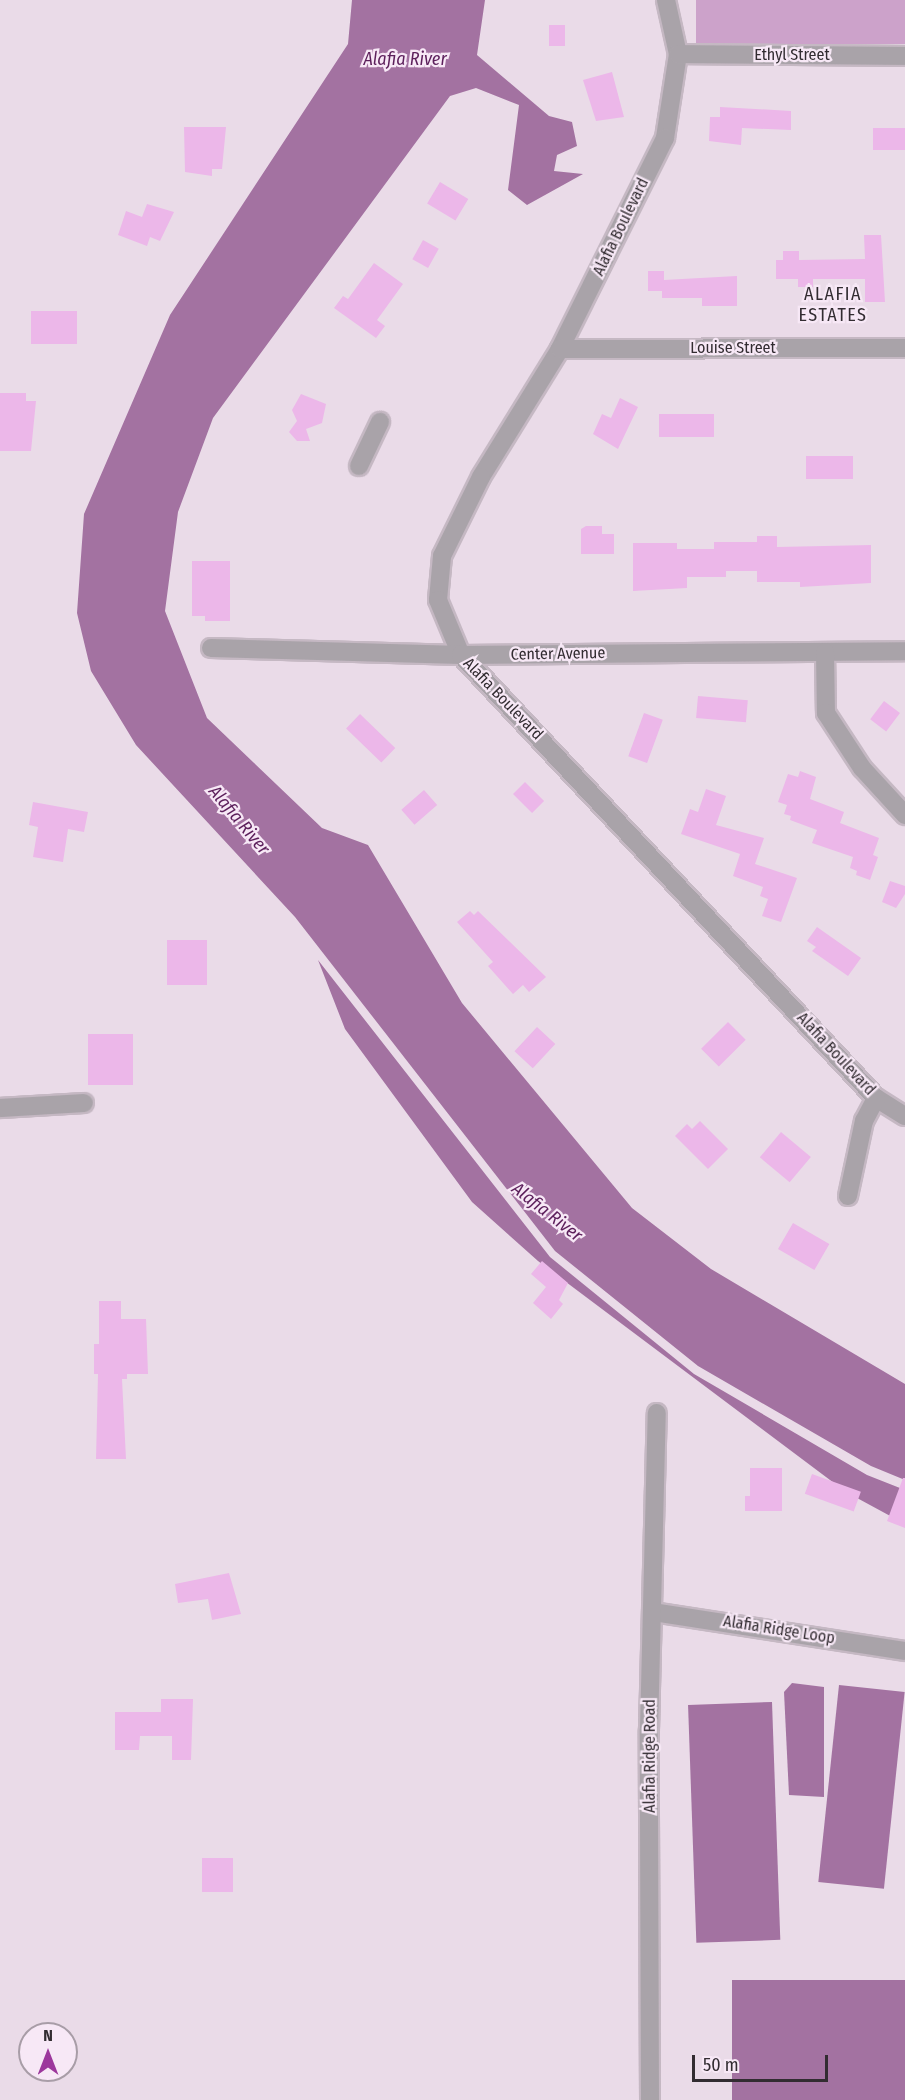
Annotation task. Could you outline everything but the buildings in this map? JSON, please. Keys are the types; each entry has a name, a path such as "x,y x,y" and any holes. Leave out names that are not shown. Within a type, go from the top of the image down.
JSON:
{"street":[{"path":"666,0 678,54"},
{"name":"Ethyl Street","path":"678,54 905,56"},
{"name":"Alafia Boulevard","path":"678,54 665,138 560,349 482,477 442,556 438,600 461,655 876,1098 905,1116"},
{"name":"Louise Street","path":"560,349 905,348"},
{"path":"358,466 380,422"},
{"name":"Center Avenue","path":"211,648 461,655 905,651"},
{"path":"825,652 826,713 861,768 905,815"},
{"path":"848,1196 864,1121 876,1098"},
{"path":"0,1108 84,1103"},
{"name":"Alafia Ridge Road","path":"650,2100 652,1612 657,1413"},
{"name":"Alafia Ridge Loop","path":"652,1612 905,1651"}],"shaded area":[{"path":"696,0 905,0 905,44 696,44"}],"water":[{"name":"Alafia River","path":"352,0 485,0 477,55 549,116 572,122 577,146 557,155 554,171 583,174 527,205 508,190 519,105 476,88 450,96 213,418 178,512 165,611 207,718 322,828 368,845 462,1003 632,1208 711,1269 905,1384 905,1480 871,1466 698,1366 555,1251 295,917 136,745 91,671 77,613 84,514 170,315 348,44"},
{"path":"318,960 550,1257 694,1374 867,1475 905,1490 905,1524 846,1492 538,1261 472,1202 345,1029"},
{"path":"792,1683 824,1687 824,1797 789,1795 784,1692"},
{"path":"839,1685 905,1692 884,1889 818,1882"},
{"path":"772,1702 780,1940 696,1943 688,1705"},
{"path":"732,1980 905,1980 905,2100 732,2100"}],"district":[{"name":"ALAFIA ESTATES","path":"833,305"}]}
